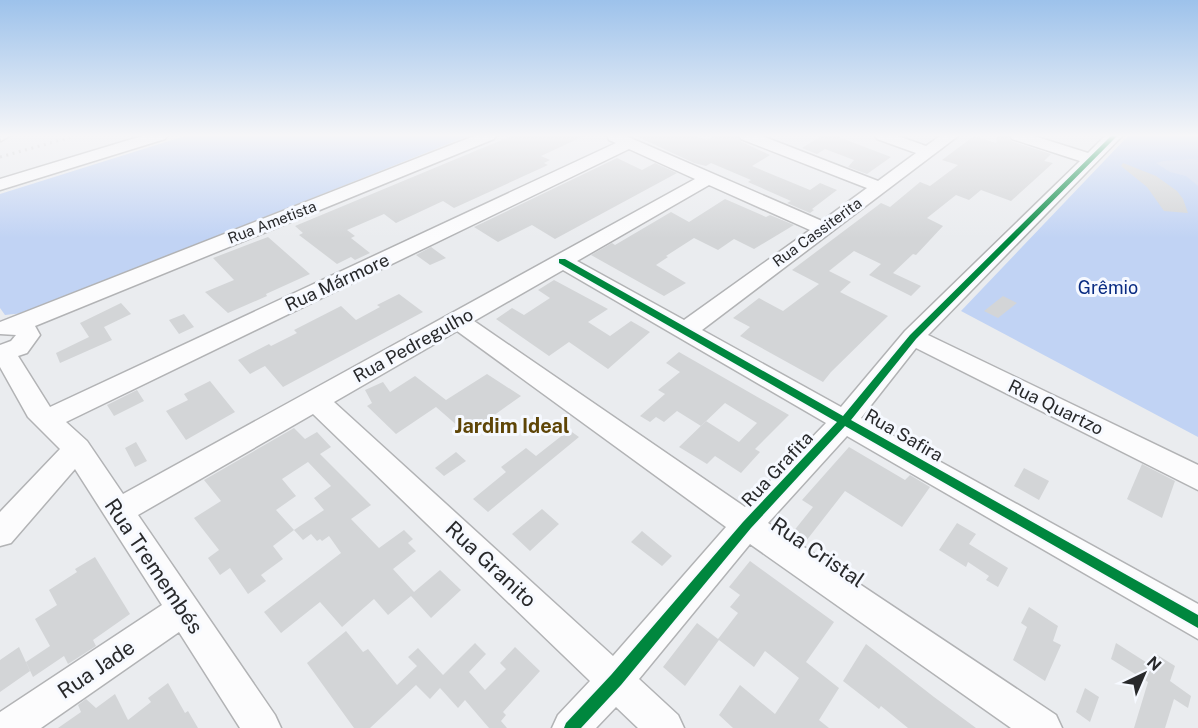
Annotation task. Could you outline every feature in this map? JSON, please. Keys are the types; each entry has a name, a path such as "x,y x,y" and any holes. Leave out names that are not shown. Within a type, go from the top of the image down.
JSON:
{"street":[{"path":"0,185 49,170"},
{"name":"Rua Ametista","path":"8,351 122,281 402,170"},
{"name":"Rua Mármore","path":"41,415 558,170"},
{"path":"690,170 822,228"},
{"path":"835,170 879,187"},
{"name":"Rua Cassiterita","path":"686,330 903,170"},
{"name":"Rua Grafita","path":"571,728 616,680 747,525 844,420 913,337 1079,170"},
{"name":"Rua Pedregulho","path":"117,512 709,178"},
{"name":"Rua Safira","path":"562,261 1198,622"},
{"name":"Rua Cristal","path":"457,320 747,525 1043,728"},
{"name":"Rua Quartzo","path":"913,337 1198,478"},
{"name":"Rua Tremembés","path":"8,351 41,415 77,449 262,728"},
{"name":"Rua Granito","path":"315,400 666,728"},
{"path":"0,533 77,449"},
{"name":"Rua Jade","path":"9,728 183,610"}],"green space":[{"path":"77,170 383,170 24,313 5,315 0,308 0,194"},
{"name":"Grêmio","path":"1096,170 1198,170 1198,437 961,311"}],"shaded area":[{"path":"1167,170 1198,170 1198,186 1186,176"}],"building":[{"path":"429,170 537,170 454,208 443,201 396,223 384,214 347,230 355,236 351,238 370,253 355,260 351,257 337,264 299,235 303,233 295,226"},
{"path":"592,170 670,170 677,173 555,239 532,225 498,242 474,227"},
{"path":"727,170 762,170 810,190 820,183 837,190 810,213 787,203 791,201 748,182 751,180"},
{"path":"856,170 873,170 867,174"},
{"path":"951,170 1045,170 1011,201 981,190 969,200 956,195 927,218 943,226 916,255 913,254 893,273 921,286 911,296 869,275 881,264 854,251 829,271 851,282 840,292 888,316 823,382 740,336 750,327 733,318 759,298 783,311 819,284 792,270 881,203 890,207 920,182 930,186"},
{"path":"1126,170 1141,170 1156,176 1177,191 1188,213 1164,211 1147,187"},
{"path":"725,199 766,217 770,215 794,225 754,249 734,239 718,250 694,238 656,265 686,283 664,296 591,255 612,243 615,245 671,212 689,222"},
{"path":"268,237 310,274 228,313 205,292 234,280 213,258"},
{"path":"431,247 446,258 430,265 416,255"},
{"path":"554,280 608,309 588,322 610,336 631,321 650,332 608,369 569,342 549,356 496,319 512,308 524,315 550,298 538,290"},
{"path":"399,294 423,312 283,387 265,366 250,374 238,360 297,333 294,330 341,306 356,320 380,307 377,305"},
{"path":"1003,296 1017,303 998,318 984,311"},
{"path":"121,303 131,314 104,327 112,340 60,363 56,353 89,337 80,323"},
{"path":"184,314 194,327 179,334 169,320"},
{"path":"679,352 789,415 755,449 760,452 741,473 715,456 707,464 679,447 701,426 677,411 664,422 656,417 650,422 640,416 665,394 658,390 680,372 666,363","holes":["725,403 757,423 739,442 706,421"]},
{"path":"487,374 521,396 493,416 504,425 490,434 479,426 467,434 436,407 396,434 367,406 372,403 365,390 383,382 390,392 415,376 446,400"},
{"path":"210,381 235,412 186,440 166,411 188,400 184,394"},
{"path":"137,390 144,401 114,416 107,405"},
{"path":"294,428 305,439 317,432 331,447 320,454 371,505 351,519 379,548 404,530 413,539 408,543 416,551 393,569 414,592 440,570 461,590 431,618 411,596 388,615 374,599 342,627 320,602 281,633 264,612 341,553 329,536 322,541 320,539 317,541 311,534 303,540 294,530 273,546 283,559 261,575 266,581 248,594 230,568 220,575 208,558 219,550 194,518 221,501 204,480","holes":["308,462 331,486 314,498 324,510 294,530 276,510 296,496 282,479"]},
{"path":"569,430 579,437 488,512 473,499 506,472 501,467 526,448 536,456"},
{"path":"136,442 147,461 135,467 125,448"},
{"path":"849,447 905,480 910,475 930,487 902,527 845,491 806,541 793,532 813,507 802,500"},
{"path":"456,452 466,461 444,476 435,468"},
{"path":"1142,464 1175,481 1162,518 1127,499"},
{"path":"1024,468 1049,481 1039,500 1014,486"},
{"path":"542,509 559,524 530,551 512,534"},
{"path":"957,523 976,534 969,544 1008,568 998,587 986,580 989,576 968,562 966,567 939,550"},
{"path":"642,531 672,556 662,566 631,542"},
{"path":"95,557 130,614 93,640 96,646 68,664 64,656 33,677 26,662 50,646 35,619 57,605 49,590 77,572 75,569"},
{"path":"750,561 834,622 806,662 839,688 819,720 829,728 733,728 719,715 740,685 775,714 799,678 765,651 754,667 719,640 685,686 663,667 697,623 718,639 738,613 730,607 740,595 729,587"},
{"path":"1029,607 1058,626 1053,641 1061,645 1045,681 1013,660 1027,627 1021,623"},
{"path":"346,631 363,652 368,649 397,685 417,666 408,657 418,648 443,675 475,643 486,654 469,672 485,690 506,669 500,663 515,647 540,671 503,712 506,715 501,721 507,728 489,728 465,700 458,708 440,688 430,699 416,685 370,728 354,728 307,663"},
{"path":"1116,643 1152,666 1156,654 1175,666 1170,681 1191,696 1188,708 1174,699 1165,728 1134,728 1148,682 1111,659"},
{"path":"866,644 976,728 908,728 881,706 879,709 843,681"},
{"path":"19,647 30,671 0,692 0,660"},
{"path":"168,683 185,713 188,711 198,728 58,728 81,712 78,705 86,699 96,708 115,694 128,720 151,702 148,698"},
{"path":"1085,688 1099,697 1090,722 1076,712"}],"cycle path":[{"path":"571,728 616,680 747,525 845,420 913,337 1080,170"},
{"path":"562,261 1198,622"}],"district":[{"name":"Jardim Ideal","path":"512,426"}]}
